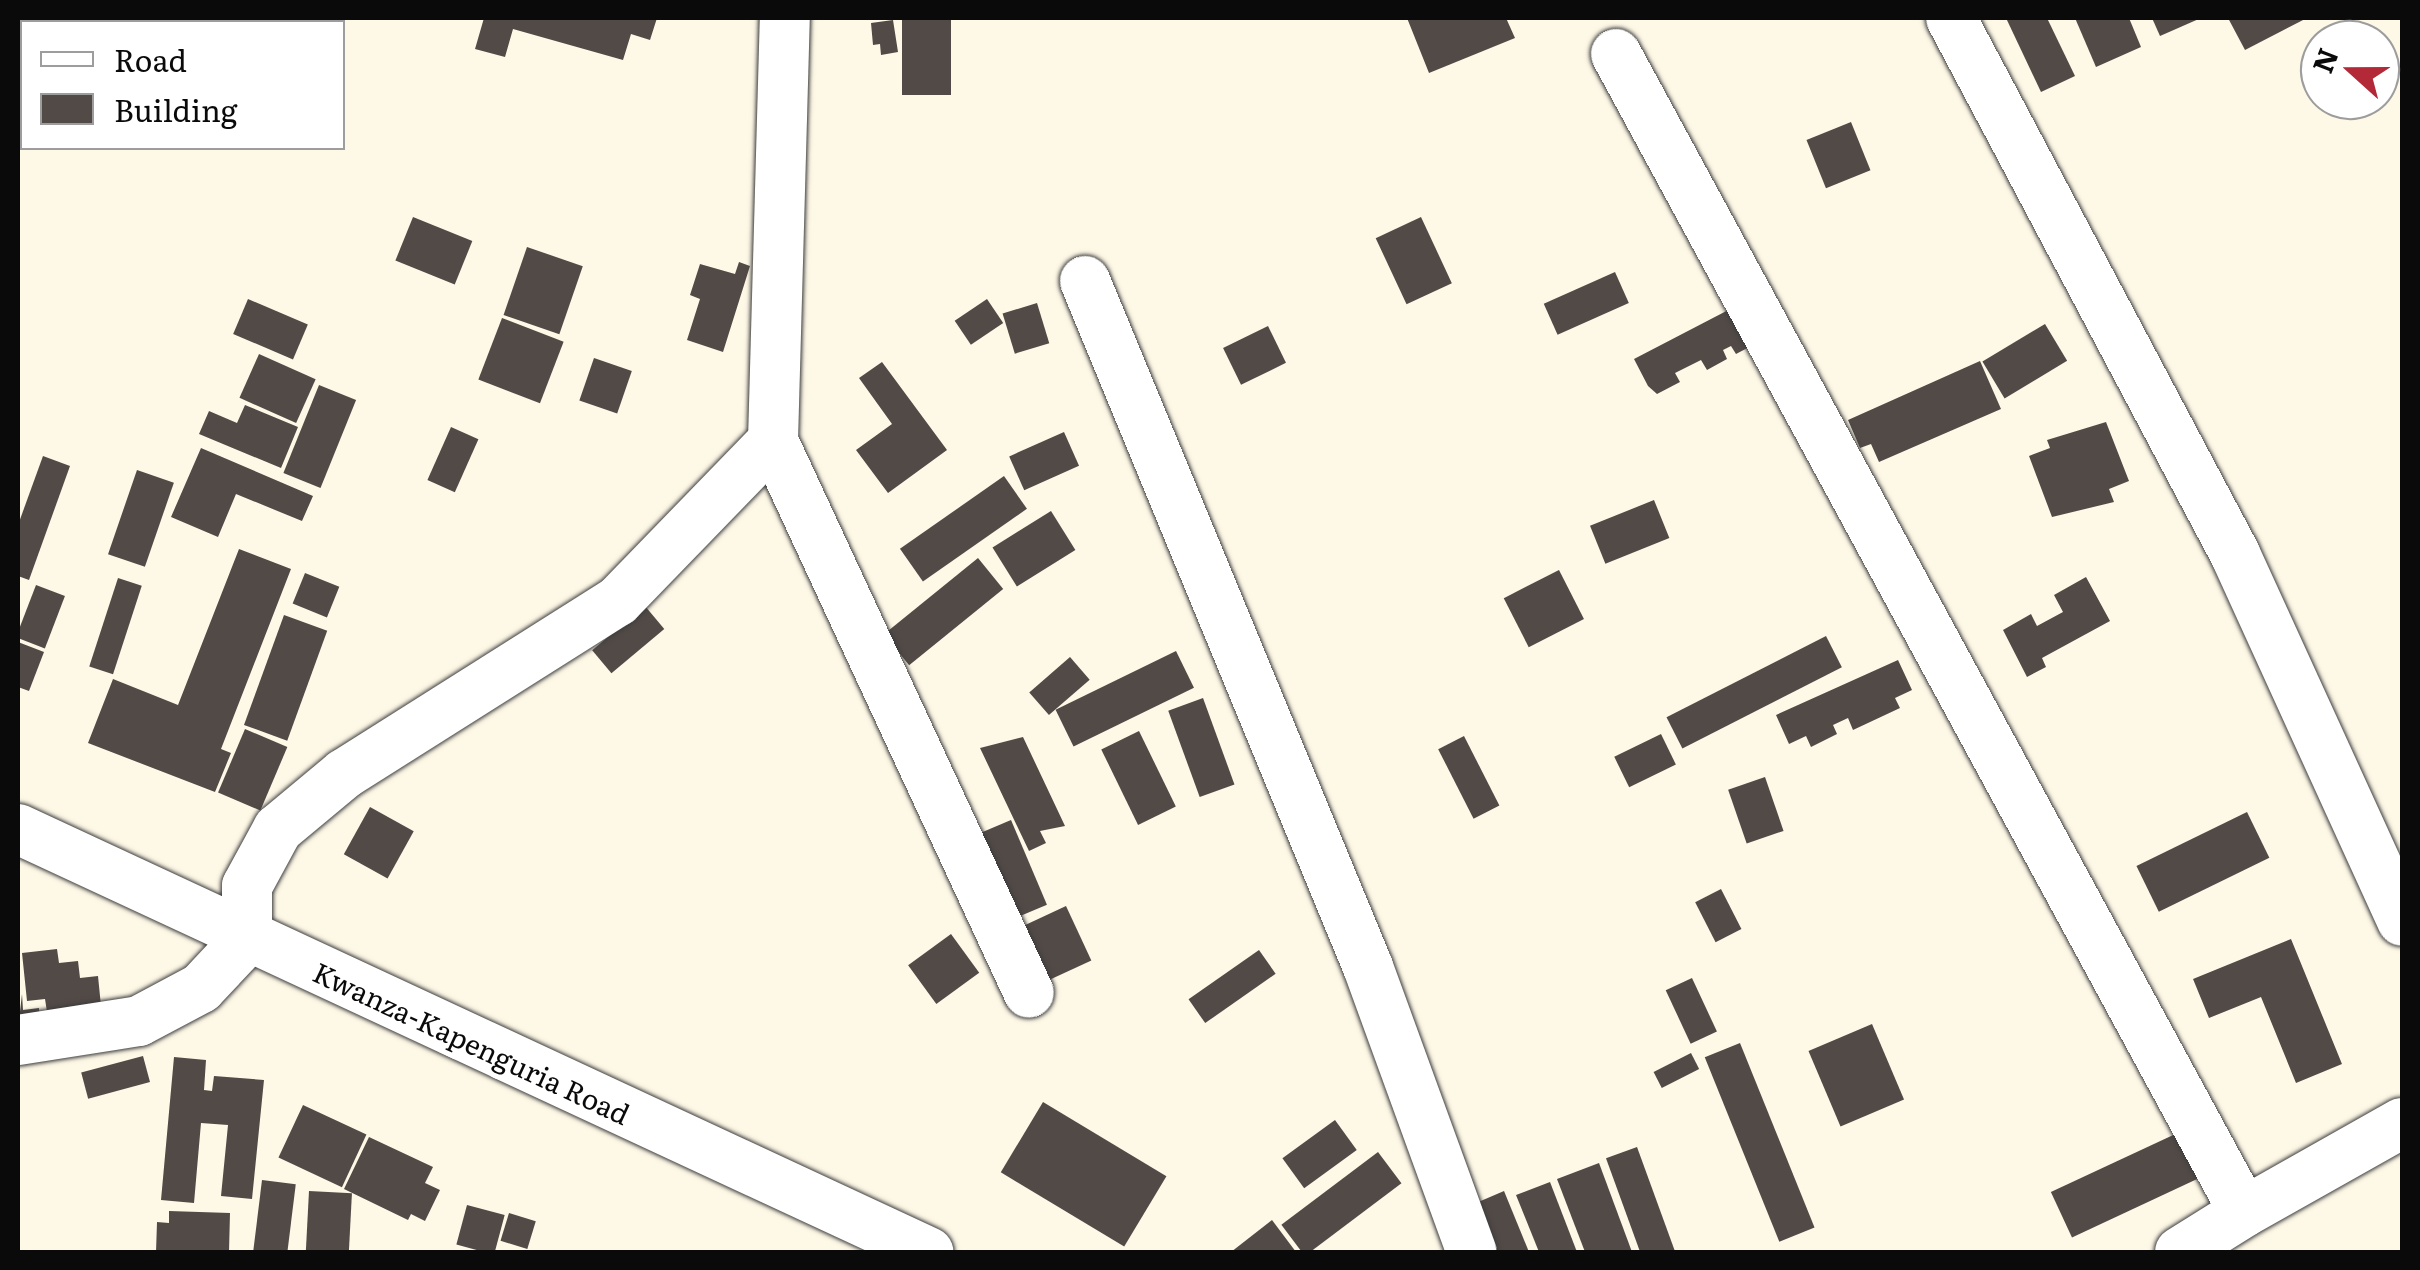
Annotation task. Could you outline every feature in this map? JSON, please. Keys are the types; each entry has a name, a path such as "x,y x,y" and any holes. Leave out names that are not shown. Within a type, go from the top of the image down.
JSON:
{"street":[{"path":"785,18 772,441 1030,992"},
{"path":"1951,18 2235,554 2402,920"},
{"path":"1616,54 2244,1212"},
{"path":"1085,281 1368,966 1472,1252"},
{"path":"18,1040 138,1021 201,988 247,939 247,886 278,829 344,774 618,602 772,441"},
{"name":"Kwanza-Kapenguria Road","path":"18,830 928,1252"},
{"path":"2180,1252 2402,1122"}],"building":[{"path":"484,18 657,18 650,40 631,34 623,60 513,29 505,57 475,49"},
{"path":"902,18 951,18 951,95 902,95"},
{"path":"1407,18 1506,18 1515,38 1429,73"},
{"path":"2006,18 2047,18 2075,76 2041,92"},
{"path":"2075,18 2129,18 2141,47 2096,67"},
{"path":"2152,18 2201,18 2160,36"},
{"path":"2228,18 2307,18 2300,20 2245,50"},
{"path":"893,20 898,52 881,55 880,44 873,45 871,23"},
{"path":"1851,122 1870,170 1826,188 1806,140"},
{"path":"413,217 472,241 455,285 395,261"},
{"path":"1421,217 1452,283 1407,304 1376,238"},
{"path":"527,247 583,266 559,334 504,315"},
{"path":"739,262 750,266 723,352 687,340 700,299 690,295 700,264 735,274"},
{"path":"1615,272 1629,303 1558,335 1544,304"},
{"path":"248,299 308,324 293,359 233,334"},
{"path":"987,299 1003,323 971,345 955,321"},
{"path":"1037,303 1049,343 1015,354 1003,314"},
{"path":"1736,306 1755,344 1736,354 1731,346 1723,350 1727,359 1707,370 1701,360 1675,373 1680,382 1657,394 1648,386 1634,359"},
{"path":"502,318 564,342 540,403 478,380"},
{"path":"2045,324 2067,361 2005,398 1982,362"},
{"path":"1268,326 1286,363 1241,385 1223,348"},
{"path":"259,354 316,379 296,423 239,398"},
{"path":"594,358 632,371 617,414 579,401"},
{"path":"1980,361 2001,409 1879,462 1871,444 1860,448 1848,420"},
{"path":"882,362 947,450 888,493 856,450 892,424 859,378"},
{"path":"319,385 356,400 320,488 283,473"},
{"path":"245,405 298,427 281,468 199,434 209,411 237,423"},
{"path":"2106,422 2129,481 2109,489 2114,502 2052,517 2029,456 2050,448 2047,440"},
{"path":"451,427 478,439 455,492 427,480"},
{"path":"1064,432 1079,466 1024,490 1009,456"},
{"path":"201,448 313,496 302,521 236,494 218,537 171,517"},
{"path":"43,456 70,466 29,580 18,576 18,525"},
{"path":"137,470 174,483 145,567 108,554"},
{"path":"1004,476 1027,509 923,582 900,549"},
{"path":"1654,500 1669,538 1605,564 1590,526"},
{"path":"1051,511 1075,550 1017,587 992,548"},
{"path":"239,549 291,569 221,749 231,753 215,792 88,743 113,679 178,705"},
{"path":"978,558 1003,589 909,665 884,634"},
{"path":"1559,570 1584,619 1529,647 1504,598"},
{"path":"305,573 339,587 327,617 293,604"},
{"path":"2086,577 2110,621 2042,658 2046,667 2027,677 2003,630 2031,614 2037,626 2063,612 2054,595"},
{"path":"118,578 142,586 113,674 89,666"},
{"path":"36,585 65,596 45,648 18,638"},
{"path":"645,606 664,629 611,673 592,650"},
{"path":"284,615 327,631 287,741 244,725"},
{"path":"1826,636 1842,667 1682,748 1667,717"},
{"path":"18,642 44,652 29,691 18,687"},
{"path":"1176,651 1194,688 1074,747 1056,710"},
{"path":"1070,657 1090,680 1049,715 1029,692"},
{"path":"1898,660 1912,690 1895,698 1900,708 1853,730 1848,718 1833,725 1837,734 1811,747 1806,736 1789,744 1776,715"},
{"path":"1203,698 1234,784 1200,797 1168,711"},
{"path":"245,729 287,747 260,810 218,793"},
{"path":"1139,731 1176,806 1138,825 1101,749"},
{"path":"1661,734 1676,765 1629,787 1614,757"},
{"path":"1464,736 1499,805 1474,819 1438,749"},
{"path":"1023,737 1065,826 1040,831 1046,843 1029,851 980,748"},
{"path":"1765,777 1784,831 1747,844 1728,790"},
{"path":"370,807 414,831 388,878 344,854"},
{"path":"2247,812 2269,858 2159,912 2136,866"},
{"path":"1011,820 1047,905 1007,921 971,837"},
{"path":"1721,889 1741,929 1716,942 1695,902"},
{"path":"1066,906 1091,960 1042,984 1016,929"},
{"path":"951,934 979,973 936,1004 908,965"},
{"path":"2291,939 2342,1064 2296,1083 2261,997 2209,1018 2193,979"},
{"path":"57,949 59,963 78,961 80,978 98,976 101,1006 47,1012 45,999 27,1001 22,953"},
{"path":"1259,950 1276,974 1205,1023 1189,999"},
{"path":"1692,978 1717,1031 1691,1044 1666,990"},
{"path":"22,994 23,1010 39,1008 40,1027 18,1029"},
{"path":"1872,1024 1904,1099 1841,1126 1808,1051"},
{"path":"1740,1043 1815,1228 1779,1242 1705,1057"},
{"path":"1691,1053 1699,1069 1662,1088 1654,1072"},
{"path":"143,1056 150,1082 88,1099 81,1073"},
{"path":"174,1057 206,1060 204,1090 212,1091 214,1076 264,1080 252,1199 221,1196 228,1125 201,1123 194,1203 161,1200"},
{"path":"1043,1102 1166,1176 1124,1246 1001,1172"},
{"path":"303,1105 366,1135 342,1187 278,1158"},
{"path":"2214,1116 2235,1161 2072,1237 2051,1192"},
{"path":"1335,1120 1357,1150 1304,1188 1282,1158"},
{"path":"369,1137 433,1167 425,1183 440,1190 425,1221 411,1214 408,1220 344,1189"},
{"path":"1637,1147 1675,1252 1640,1252 1606,1158"},
{"path":"1378,1152 1401,1183 1310,1252 1302,1252 1281,1225"},
{"path":"1599,1163 1632,1252 1585,1252 1557,1179"},
{"path":"262,1180 296,1184 287,1252 253,1252"},
{"path":"1550,1182 1577,1252 1539,1252 1516,1195"},
{"path":"309,1191 352,1193 349,1252 306,1252"},
{"path":"1504,1191 1529,1252 1488,1252 1469,1206"},
{"path":"467,1205 505,1215 495,1252 456,1245"},
{"path":"169,1211 230,1213 229,1252 156,1252 157,1222 169,1223"},
{"path":"509,1213 536,1221 527,1249 501,1241"},
{"path":"1272,1220 1296,1252 1231,1252"}]}
